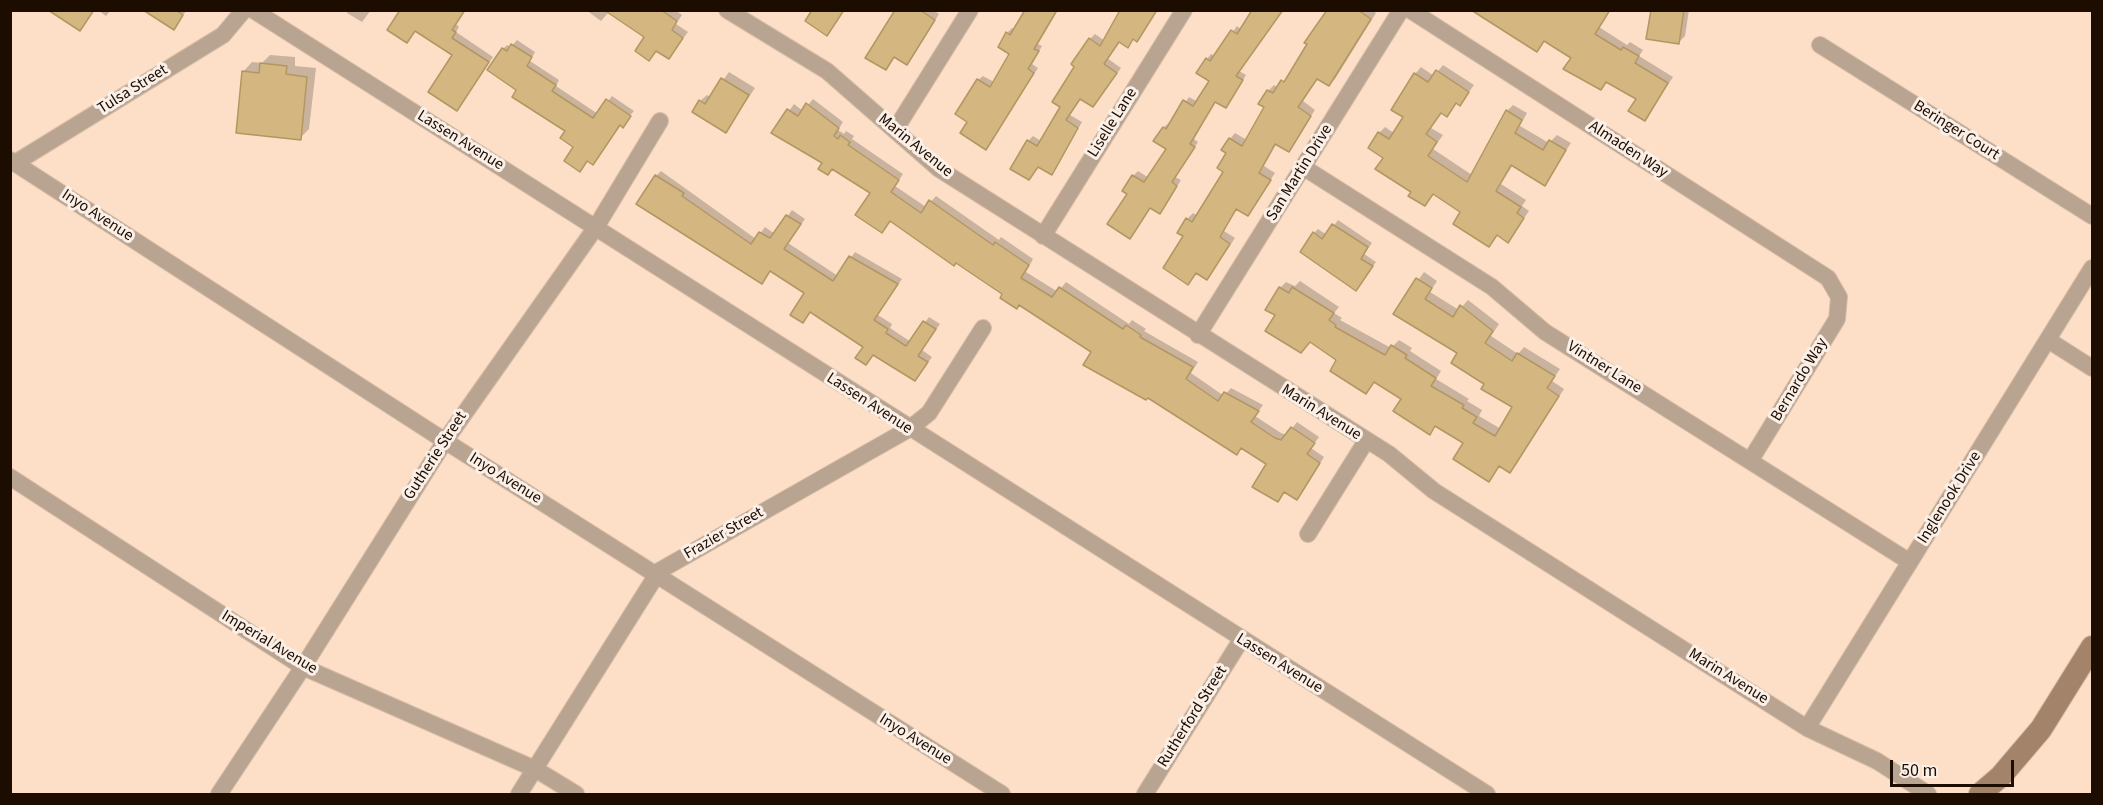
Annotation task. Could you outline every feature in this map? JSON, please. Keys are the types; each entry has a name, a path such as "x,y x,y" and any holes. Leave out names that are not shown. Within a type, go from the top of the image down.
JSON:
{"street":[{"name":"Tulsa Street","path":"13,161 223,35 244,10"},
{"name":"Lassen Avenue","path":"253,10 1487,795"},
{"path":"895,130 970,10"},
{"name":"Liselle Lane","path":"1043,236 1184,10"},
{"name":"San Martin Drive","path":"1198,335 1401,10"},
{"name":"Almaden Way","path":"1410,10 1828,278 1839,297"},
{"name":"Marin Avenue","path":"739,13 826,71 939,169 1389,454 1434,491 1807,728 1877,761 1928,795"},
{"name":"Beringer Court","path":"1820,45 2092,216"},
{"name":"Gutherie Street","path":"219,795 303,667 445,441 596,227 660,121"},
{"name":"Inyo Avenue","path":"13,161 445,441 1002,795"},
{"name":"Vintner Lane","path":"1303,167 1492,287 1545,332 1910,562"},
{"name":"Inglenook Drive","path":"1807,728 2092,268"},
{"name":"Bernardo Way","path":"1750,461 1837,319 1839,297"},
{"name":"Frazier Street","path":"519,795 659,571 909,429 929,413 983,328"},
{"path":"2048,340 2092,368"},
{"path":"1308,534 1366,441"},
{"name":"Imperial Avenue","path":"10,477 303,667 535,769 576,795"},
{"name":"Rutherford Street","path":"1145,795 1241,640"},
{"path":"1980,795 2001,776 2041,729 2092,647"}],"building":[{"path":"48,10 94,10 80,31"},
{"path":"143,10 176,10 183,15 174,30"},
{"path":"400,10 465,10 452,30 456,32 452,38 489,62 457,111 428,92 452,55 415,31 407,43 387,30"},
{"path":"604,10 661,10 677,21 672,30 683,38 669,59 656,51 649,61 635,51 644,37"},
{"path":"812,10 844,10 827,36 805,21"},
{"path":"895,10 920,10 935,20 907,65 894,57 886,70 865,58"},
{"path":"1025,10 1057,10 1034,49 1039,51 1028,69 1034,73 986,150 960,133 967,122 955,114 977,79 990,87 1009,54 998,47 1006,32 1010,35"},
{"path":"1120,10 1157,10 1137,42 1133,39 1128,48 1119,42 1104,64 1117,73 1093,107 1080,99 1066,120 1078,128 1052,175 1038,167 1029,180 1010,169 1027,140 1037,146 1060,107 1052,102 1074,67 1071,64 1089,38 1100,46"},
{"path":"1252,10 1283,10 1236,76 1243,80 1226,108 1215,102 1190,144 1195,147 1172,182 1177,186 1160,214 1150,208 1130,239 1107,224 1127,194 1122,191 1132,175 1144,182 1166,149 1153,141 1163,127 1166,129 1183,100 1193,106 1209,81 1196,73 1206,58 1210,61 1231,30 1237,34"},
{"path":"1327,10 1358,10 1371,19 1329,86 1317,79 1298,107 1311,116 1289,152 1275,144 1259,173 1271,180 1248,216 1236,209 1220,237 1230,244 1207,280 1196,273 1188,285 1163,268 1183,236 1177,233 1186,218 1192,222 1223,172 1217,168 1226,153 1221,150 1229,138 1242,146 1264,107 1258,104 1267,90 1273,93 1281,80 1284,82 1307,44 1304,43"},
{"path":"1471,10 1610,10 1595,34 1621,50 1623,47 1639,56 1635,63 1668,83 1645,121 1628,111 1636,99 1606,82 1601,90 1563,69 1571,58 1544,41 1537,52"},
{"path":"1651,10 1684,10 1679,44 1646,39"},
{"path":"511,44 532,57 527,66 556,85 552,91 593,118 606,99 631,116 623,128 620,125 593,165 587,161 580,172 564,161 573,147 560,138 565,131 512,97 516,90 487,70 502,48 507,51"},
{"path":"260,63 287,66 286,74 307,77 301,140 236,133 242,71 259,73"},
{"path":"1436,70 1469,92 1460,106 1456,103 1447,117 1441,113 1426,134 1437,142 1428,156 1467,182 1506,110 1522,120 1515,133 1543,150 1549,140 1566,150 1545,186 1511,165 1496,191 1521,207 1517,213 1524,218 1508,243 1497,235 1489,247 1453,224 1460,212 1433,194 1425,206 1408,196 1411,192 1375,169 1383,158 1368,148 1378,132 1389,139 1403,117 1391,110 1414,73 1428,82"},
{"path":"721,78 749,95 726,133 692,112 699,100 705,104"},
{"path":"806,103 839,128 834,136 838,139 840,135 850,142 848,145 899,180 891,192 921,213 929,200 993,245 995,242 1029,265 1021,278 1052,297 1059,287 1123,329 1126,325 1141,335 1140,337 1193,367 1186,379 1218,401 1224,392 1259,411 1251,422 1275,438 1281,440 1291,427 1315,443 1307,454 1320,463 1297,500 1284,492 1278,502 1252,487 1266,464 1241,448 1237,455 1148,398 1146,400 1083,365 1091,352 1019,305 1017,309 1000,298 1002,294 956,263 954,266 890,221 882,233 855,215 870,193 832,169 828,175 818,169 822,163 771,133 787,109 798,116"},
{"path":"655,175 684,193 682,196 751,244 759,232 770,238 786,215 801,224 784,249 833,281 849,256 898,284 874,320 888,329 886,333 906,346 923,321 936,329 918,356 928,362 915,381 873,355 866,365 855,358 863,347 810,312 803,323 790,315 804,293 770,271 762,284 636,204"},
{"path":"1332,224 1368,247 1361,259 1373,266 1356,291 1300,252 1313,232 1322,239"},
{"path":"1416,278 1432,288 1425,299 1453,317 1460,305 1493,331 1485,343 1512,361 1517,353 1555,376 1547,388 1559,396 1510,473 1499,466 1489,482 1453,459 1463,443 1435,426 1430,435 1393,411 1401,399 1374,382 1366,394 1330,371 1336,360 1310,342 1301,353 1265,331 1275,315 1265,310 1279,287 1289,293 1292,287 1334,313 1329,320 1336,325 1335,327 1385,355 1391,345 1407,355 1405,358 1436,378 1431,386 1464,405 1462,408 1477,417 1473,423 1495,436 1512,407 1481,389 1484,384 1451,363 1457,353 1393,314"}]}
